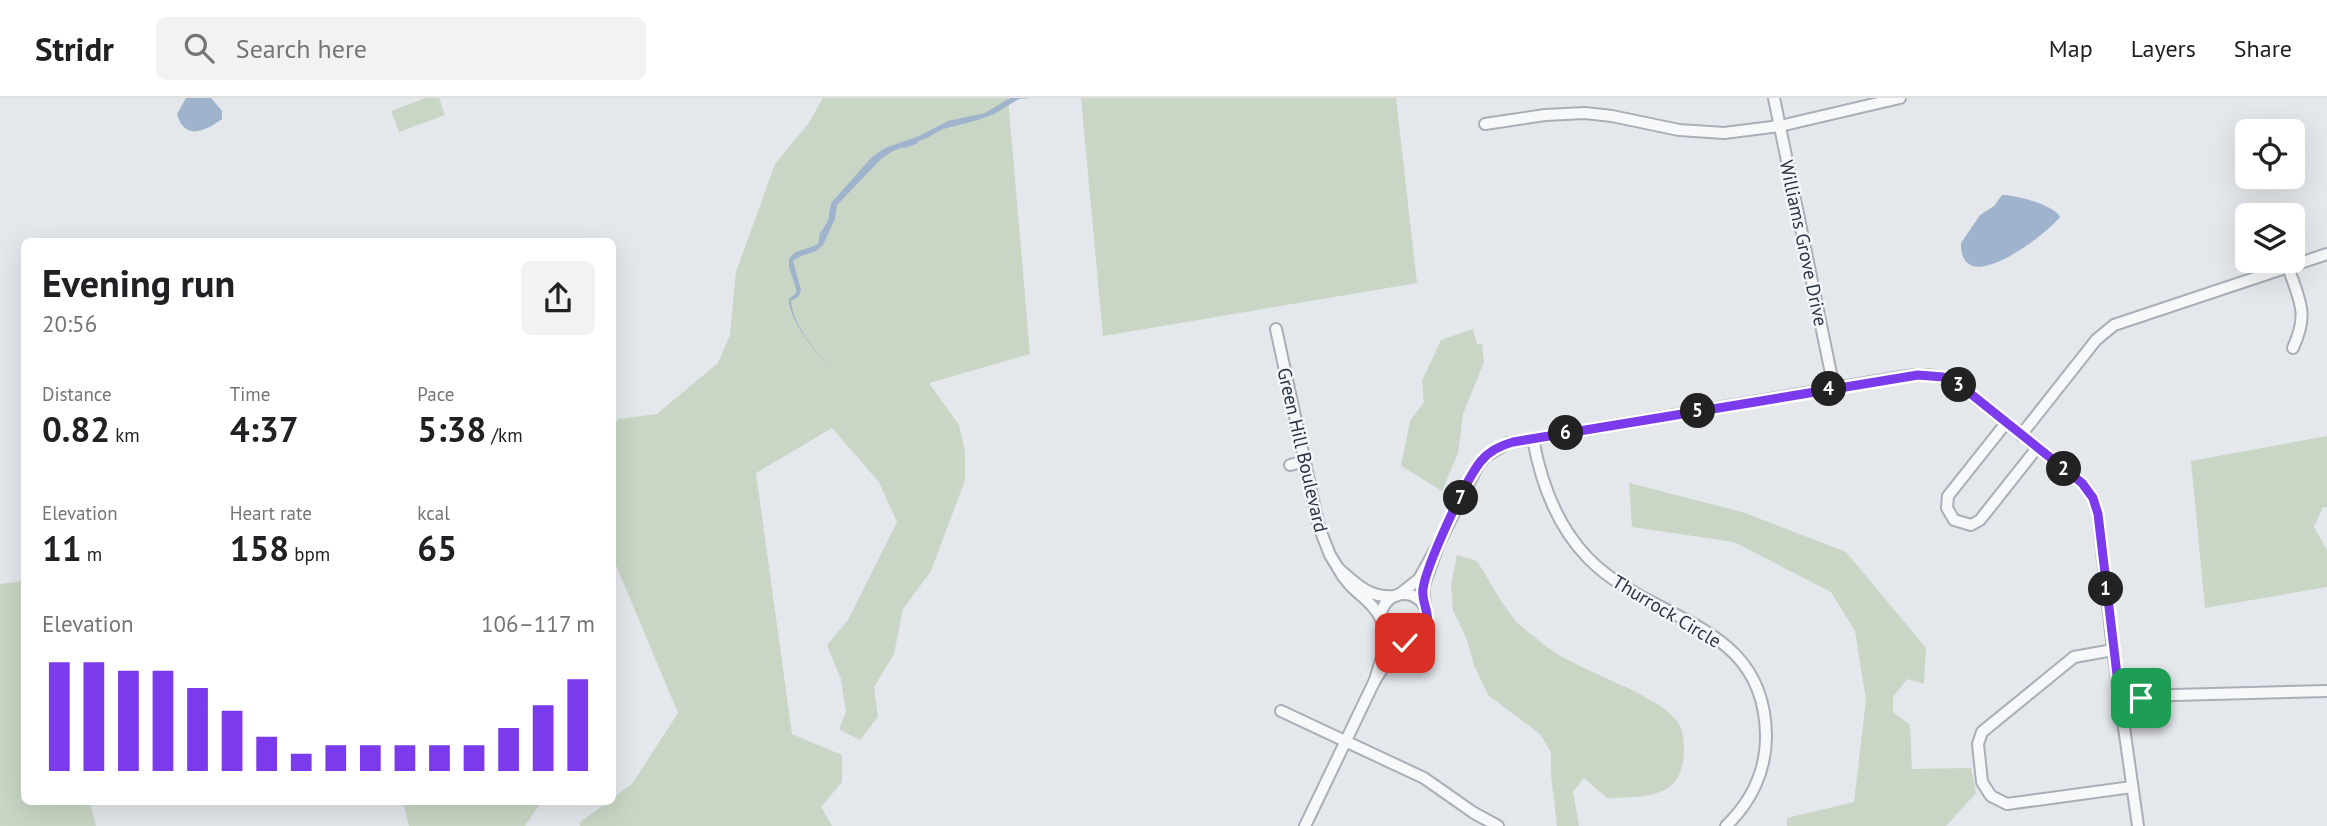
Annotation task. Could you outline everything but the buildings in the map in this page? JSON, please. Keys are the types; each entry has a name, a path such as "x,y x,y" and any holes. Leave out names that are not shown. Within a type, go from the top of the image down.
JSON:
{"street":[{"name":"Williams Grove Drive","path":"1774,98 1835,388"},
{"path":"1485,124 1545,115 1585,113 1713,134 1780,126 1900,98"},
{"path":"2305,261 2327,254"},
{"path":"2021,435 2096,341 2114,326 2270,273"},
{"path":"2290,273 2303,319 2293,348"},
{"name":"Green Hill Boulevard","path":"1276,329 1323,540 1349,586 1376,609 1382,624"},
{"path":"1305,826 1375,680 1385,647 1382,624 1384,606 1419,579 1482,460 1502,446 1532,439 1907,376 1937,375 1961,386 2082,483 2093,498 2098,514 2113,650 2138,826"},
{"path":"2006,423 1950,492 1947,508 1954,520 1966,525 1980,520 2037,448"},
{"name":"Thurrock Circle","path":"1532,439 1541,477 1552,506 1586,556 1628,591 1714,635 1736,655 1748,671 1757,689 1764,716 1765,752 1761,772 1752,792 1741,811 1726,826"},
{"path":"1290,464 1305,461"},
{"path":"1375,680 1395,650 1414,638 1426,626 1423,588 1439,543"},
{"name":"Green Hill Boulevard","path":"1338,568 1371,593 1398,595"},
{"path":"1398,595 1415,596 1426,608"},
{"path":"1382,624 1389,635 1396,639 1414,638"},
{"path":"2113,650 2074,657 1990,724 1978,740 1979,768 1982,782 1988,792 1994,799 2007,804 2132,787"},
{"path":"2120,700 2174,695 2327,691"},
{"path":"1281,711 1424,778 1474,813 1498,826"}],"green space":[{"path":"425,98 439,98 445,115 399,132 391,111"},
{"path":"823,98 1008,98 1030,354 929,383 959,425 965,451 965,480 931,571 903,609 894,654 874,687 878,717 860,740 839,729 846,712 841,679 827,645 848,620 897,522 879,482 832,428 756,473 792,734 842,755 842,782 821,807 832,826 580,826 580,822 604,805 616,805 616,796 632,784 678,713 616,565 616,422 618,419 657,414 718,363 730,335 736,272 775,164 808,124"},
{"path":"1081,98 1396,98 1417,283 1103,336"},
{"path":"1473,329 1477,344 1482,344 1484,362 1463,414 1458,453 1442,491 1401,466 1410,421 1424,402 1422,381 1441,340"},
{"path":"2327,436 2327,507 2323,507 2314,527 2327,550 2327,587 2205,608 2191,461"},
{"path":"1629,483 1742,512 1846,552 1926,648 1924,684 1907,679 1893,697 1893,712 1910,725 1912,769 1971,768 1976,793 1946,826 1787,826 1787,818 1854,802 1866,700 1855,631 1831,592 1734,542 1632,527"},
{"path":"1457,555 1477,561 1514,619 1547,647 1638,693 1669,713 1679,724 1684,745 1682,766 1671,785 1652,794 1607,798 1584,778 1573,792 1579,826 1557,826 1551,752 1540,734 1488,695 1453,610 1451,584"},
{"path":"21,581 21,805 92,805 96,826 0,826 0,584"},
{"path":"404,805 539,805 525,826 409,826"}],"water":[{"path":"186,98 211,98 222,111 222,119 203,130 190,131 180,122 177,114"},
{"path":"1010,98 1030,98 1019,99 978,120 943,129 882,158 837,205 835,219 823,245 793,261 801,290 799,296 791,301 796,319 830,369 804,336 793,317 789,299 796,293 796,289 789,259 796,252 818,244 820,233 828,221 831,203 872,157 885,148 919,136 948,121 985,113"},
{"path":"2002,195 2043,205 2060,217 2023,248 1988,265 1974,266 1964,260 1961,243 1980,215 1994,206"}],"waterway":[{"path":"904,147 917,142"}],"route":[{"path":"1405,643 1420,634 1426,626 1428,615 1423,588 1439,543 1470,478 1486,456 1502,446 1773,398 1931,374 1961,386 2082,483 2093,498 2098,514 2120,700 2141,698"}]}
